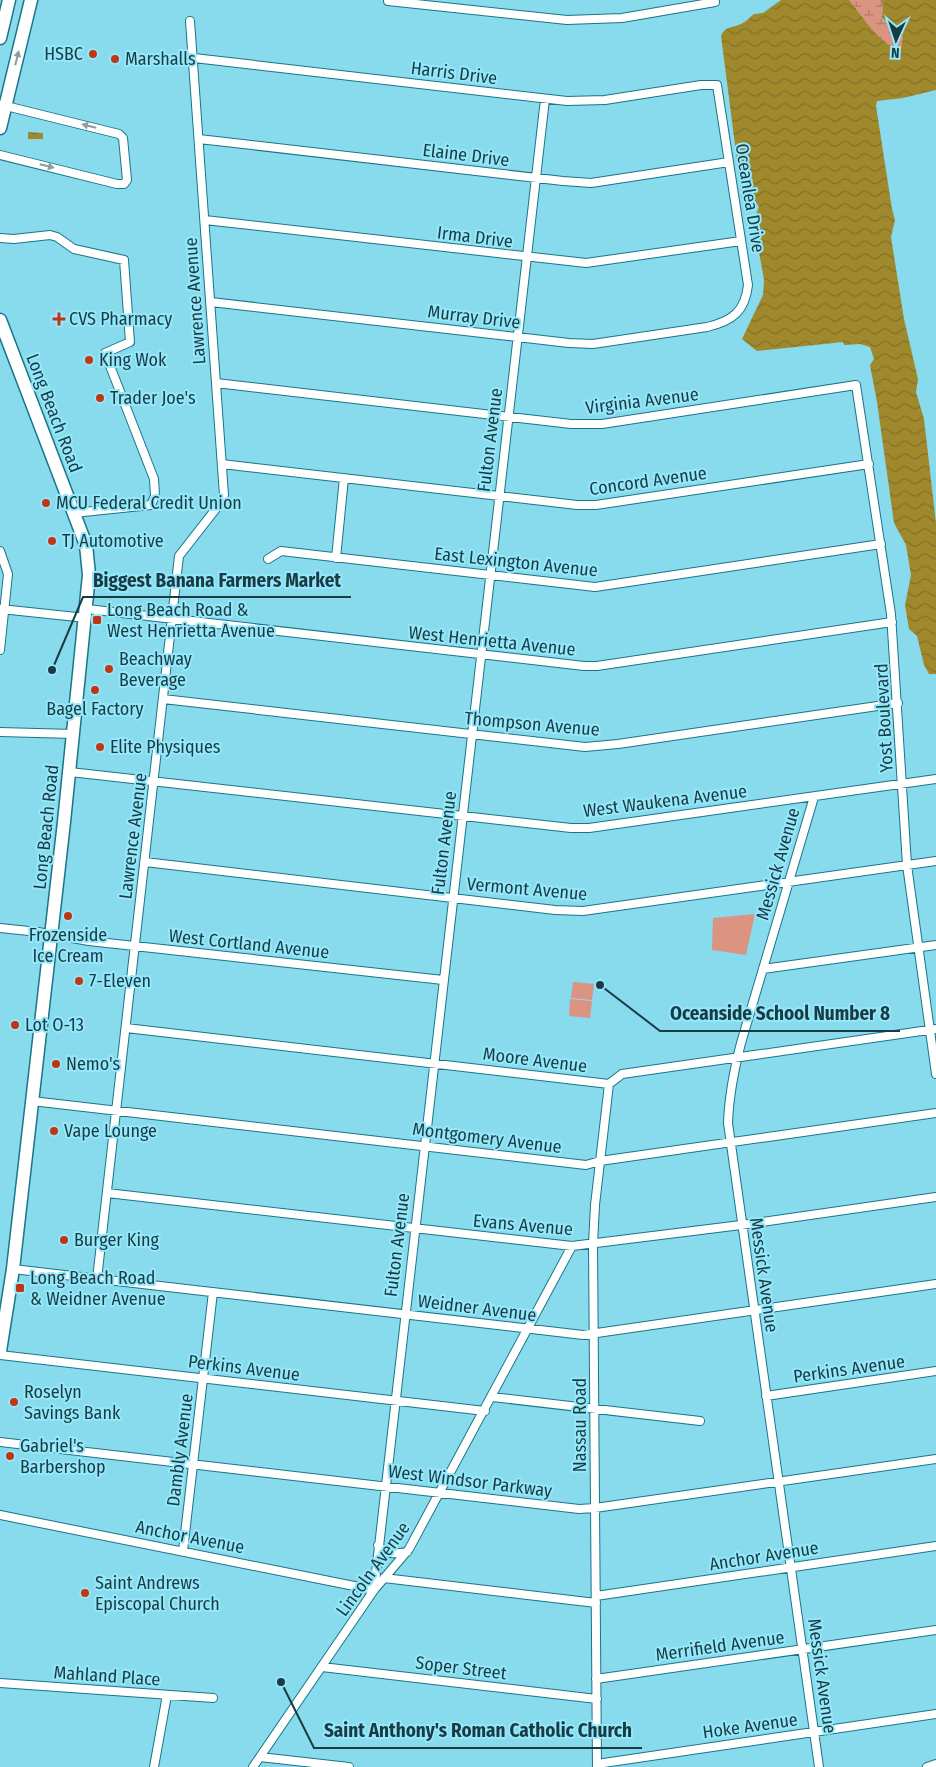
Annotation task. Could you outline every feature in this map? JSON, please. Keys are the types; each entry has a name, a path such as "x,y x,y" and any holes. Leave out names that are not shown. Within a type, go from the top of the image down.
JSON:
{"main road":[{"path":"0,38 9,0"},
{"path":"0,128 2,105 31,0"},
{"name":"Long Beach Road","path":"0,320 86,545 89,588 70,772 13,1269 0,1353"}],"street":[{"path":"388,1 567,20 622,18 715,2"},
{"name":"Lawrence Avenue","path":"97,1279 180,556 222,501 224,495 190,21"},
{"name":"Harris Drive","path":"194,58 544,99 586,102 710,85"},
{"name":"Oceanlea Drive","path":"710,85 717,86 748,285 744,301 732,318"},
{"name":"Fulton Avenue","path":"374,1590 384,1486 544,99"},
{"path":"0,154 117,184 124,184 127,180 123,138 119,134 2,105"},
{"name":"Elaine Drive","path":"199,139 591,183 729,162"},
{"name":"Irma Drive","path":"205,220 566,262 594,263 741,241"},
{"path":"0,238 14,239 50,235 57,237 74,249 124,260 130,342 105,352 154,479 155,496 151,505 74,513"},
{"name":"Murray Drive","path":"211,302 593,344 707,327 723,323 732,318"},
{"name":"Virginia Avenue","path":"216,383 571,424 602,424 832,389"},
{"name":"Yost Boulevard","path":"832,389 856,386 869,464 892,622 907,865 918,947 933,1029 936,1074"},
{"name":"Concord Avenue","path":"222,464 577,505 604,504 869,464"},
{"path":"336,558 344,478"},
{"name":"East Lexington Avenue","path":"268,558 281,551 595,587 881,544"},
{"path":"0,551 8,574 2,609 0,650"},
{"name":"West Henrietta Avenue","path":"2,609 172,619 480,655 597,666 892,622"},
{"name":"Thompson Avenue","path":"163,699 563,745 595,746 898,703"},
{"path":"0,732 74,734"},
{"name":"West Waukena Avenue","path":"70,772 571,828 589,828 936,778"},
{"name":"Messick Avenue","path":"814,797 737,1057 728,1100 728,1123 819,1767"},
{"name":"Vermont Avenue","path":"145,862 555,910 583,911 936,861"},
{"name":"West Cortland Avenue","path":"0,928 51,934 88,941 443,980"},
{"path":"763,969 936,945"},
{"name":"Moore Avenue","path":"126,1028 609,1084 622,1074 933,1029"},
{"name":"Nassau Road","path":"597,1765 593,1244 595,1204 609,1084"},
{"name":"Montgomery Avenue","path":"32,1101 586,1165 600,1161 936,1113"},
{"name":"Evans Avenue","path":"107,1193 572,1246 741,1225 936,1197"},
{"name":"Lincoln Avenue","path":"253,1767 374,1590 407,1552 419,1533 572,1246"},
{"name":"Weidner Avenue","path":"13,1269 583,1335 936,1284"},
{"name":"Dambly Avenue","path":"183,1551 214,1292"},
{"name":"Perkins Avenue","path":"0,1353 485,1411"},
{"name":"Perkins Avenue","path":"766,1396 936,1371"},
{"path":"492,1397 700,1421"},
{"name":"West Windsor Parkway","path":"0,1442 579,1509 936,1459"},
{"name":"Anchor Avenue","path":"0,1515 374,1590"},
{"path":"378,1545 382,1550 393,1554 407,1552"},
{"name":"Anchor Avenue","path":"384,1578 596,1600 791,1567 936,1546"},
{"name":"Merrifield Avenue","path":"596,1679 936,1630"},
{"name":"Soper Street","path":"322,1667 597,1699"},
{"name":"Mahland Place","path":"0,1683 213,1698"},
{"path":"154,1767 167,1695"},
{"name":"Hoke Avenue","path":"597,1765 936,1714"},
{"path":"260,1757 349,1767"},
{"path":"927,1767 936,1764"}],"green space":[{"path":"849,0 880,0 883,4 882,19 901,34 903,38 902,49 894,47 880,37"},
{"path":"755,914 746,955 712,950 713,918"},
{"path":"573,982 594,984 592,1000 571,998"},
{"path":"570,999 592,1001 590,1018 569,1016"}],"water":[{"path":"781,0 849,0 879,37 894,47 901,49 903,38 901,34 882,18 883,4 880,0 936,0 936,90 903,98 877,101 876,106 895,220 891,237 904,319 918,379 916,392 924,419 936,523 936,674 929,674 924,665 917,636 909,629 905,605 911,575 906,545 894,523 870,365 874,359 870,347 860,344 844,345 843,342 757,351 742,339 763,295 764,280 755,229 756,215 759,207 757,204 745,203 742,199 721,36 727,29 743,23 754,14 763,13"},
{"path":"28,132 43,133 43,139 28,139"}],"place":[{"name":"HSBC","path":"93,54"},
{"name":"Marshalls","path":"115,59"},
{"name":"CVS Pharmacy","path":"59,319"},
{"name":"King Wok","path":"89,360"},
{"name":"Trader Joe's","path":"100,398"},
{"name":"MCU Federal Credit Union","path":"46,503"},
{"name":"TJ Automotive","path":"52,541"},
{"name":"Long Beach Road & West Henrietta Avenue","path":"97,620"},
{"name":"Beachway Beverage","path":"109,669"},
{"name":"Biggest Banana Farmers Market","path":"52,670"},
{"name":"Bagel Factory","path":"95,690"},
{"name":"Elite Physiques","path":"100,747"},
{"name":"Frozenside Ice Cream","path":"68,916"},
{"name":"7-Eleven","path":"79,981"},
{"name":"Oceanside School Number 8","path":"600,985"},
{"name":"Lot O-13","path":"15,1025"},
{"name":"Nemo's","path":"56,1064"},
{"name":"Vape Lounge","path":"54,1131"},
{"name":"Burger King","path":"64,1240"},
{"name":"Long Beach Road & Weidner Avenue","path":"20,1288"},
{"name":"Roselyn Savings Bank","path":"14,1402"},
{"name":"Gabriel's Barbershop","path":"10,1456"},
{"name":"Saint Andrews Episcopal Church","path":"85,1593"},
{"name":"Saint Anthony's Roman Catholic Church","path":"281,1682"}]}
